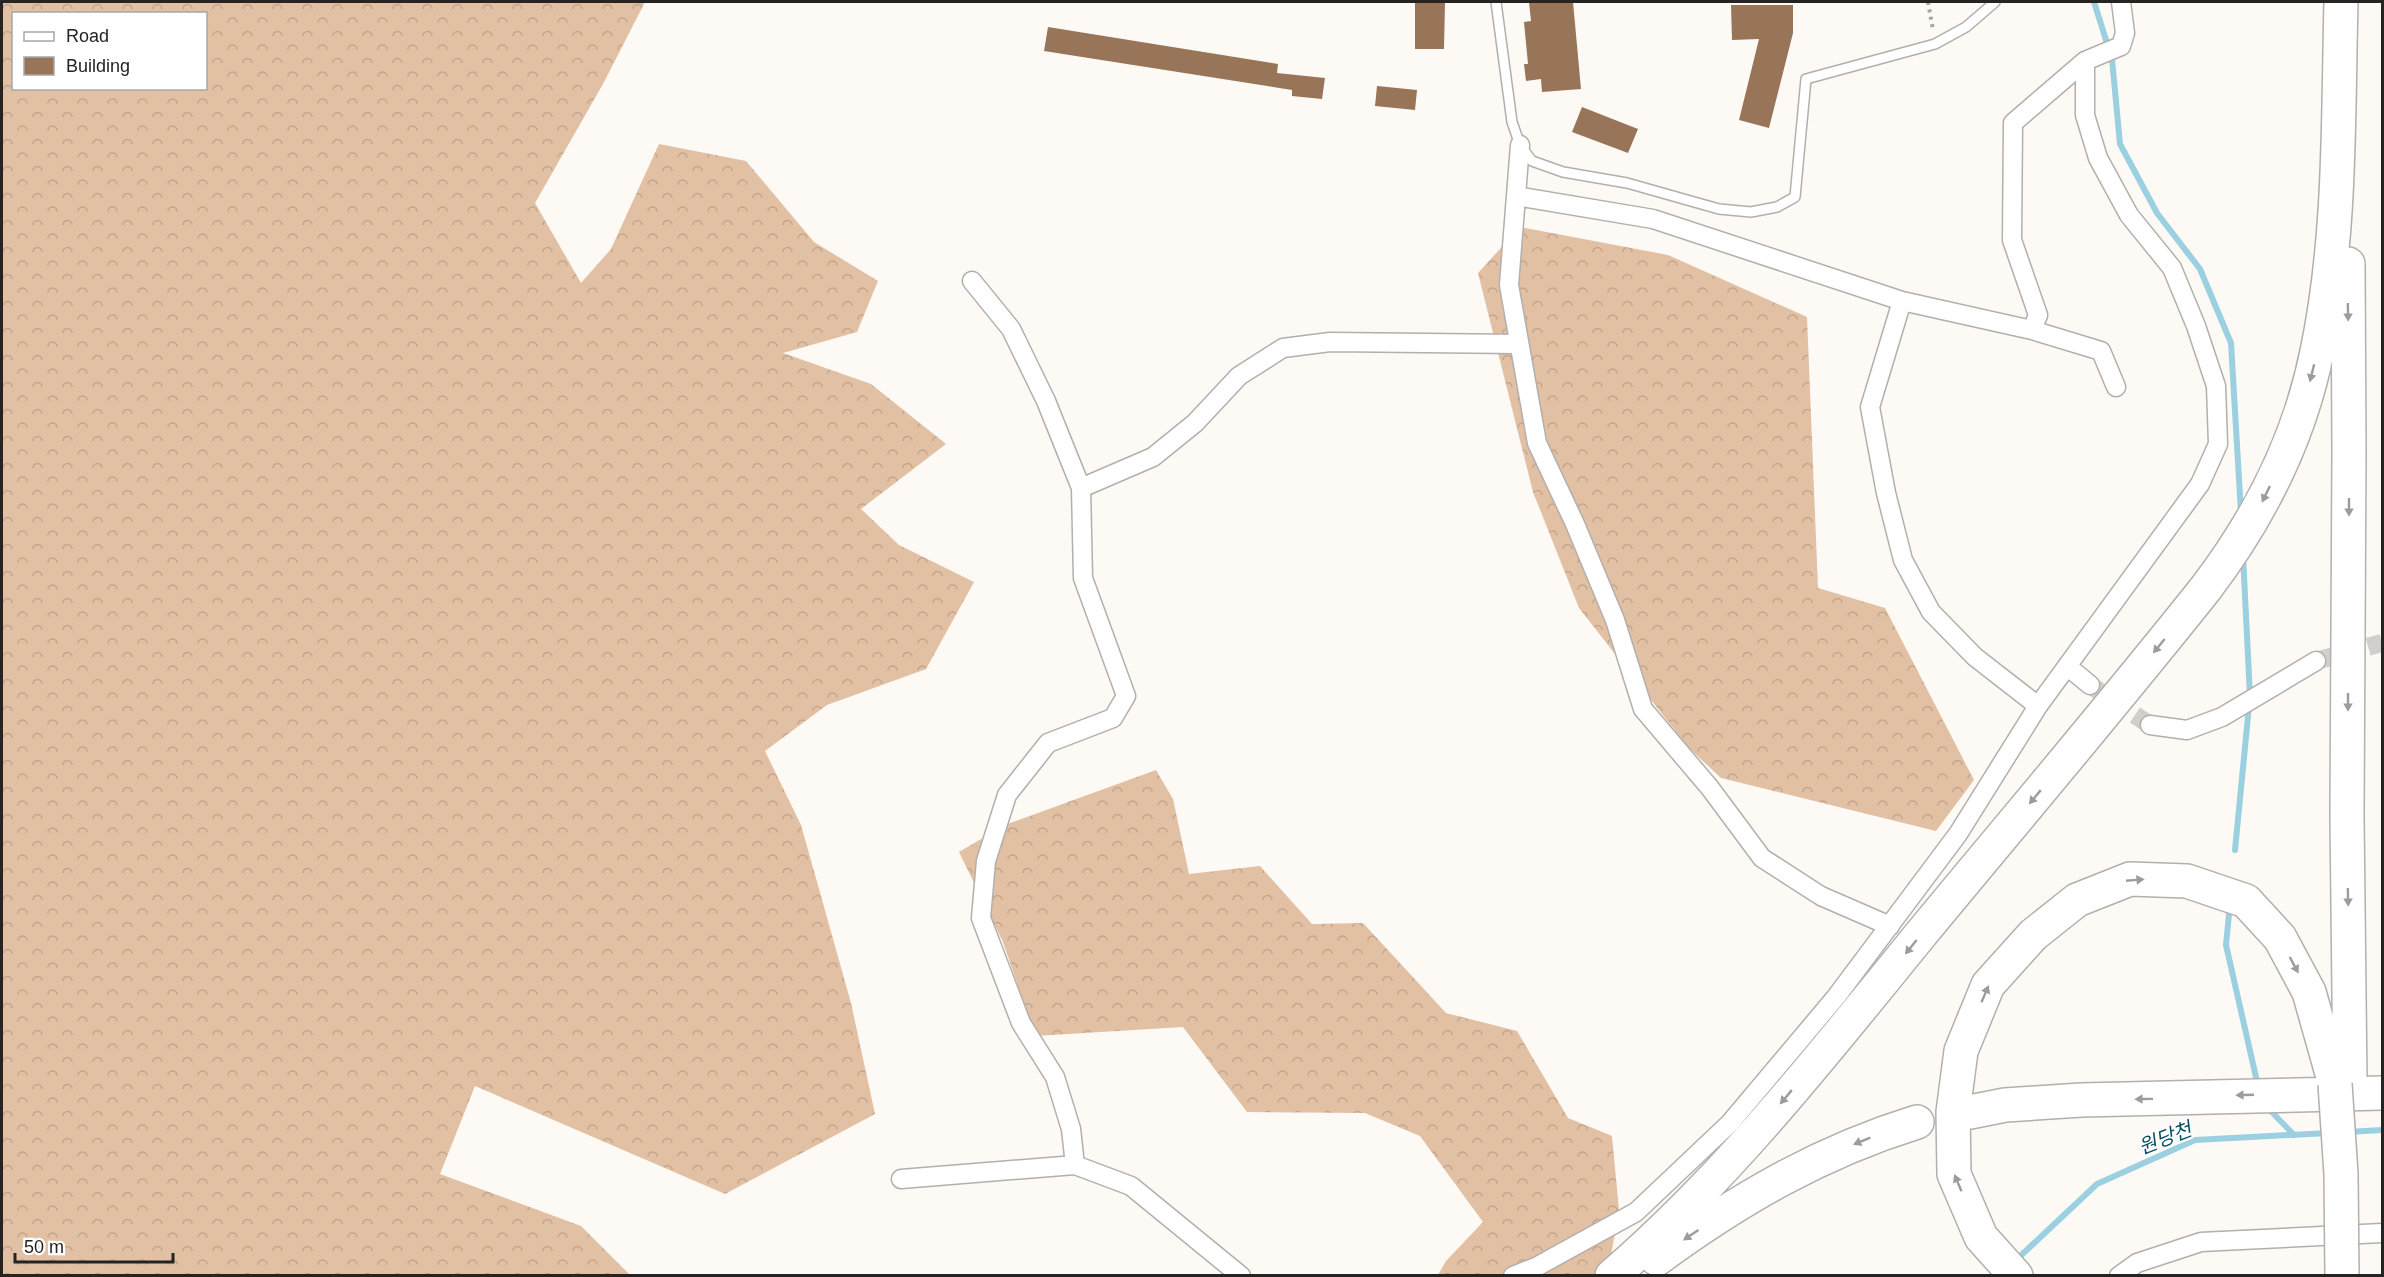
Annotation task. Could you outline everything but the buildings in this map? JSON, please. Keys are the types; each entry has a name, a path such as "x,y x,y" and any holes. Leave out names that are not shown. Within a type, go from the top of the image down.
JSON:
{"highway":[{"path":"1612,1275 1677,1218 1736,1155 1859,1010 2196,601 2258,510 2290,440 2318,348 2333,241 2343,2"},
{"path":"2342,1275 2341,1174 2347,815 2349,452 2343,2"},
{"path":"2016,1275 1982,1237 1954,1174 1953,1112 1961,1051 1989,985 2033,935 2077,900 2130,879 2187,881 2246,901 2280,938 2309,992 2342,1084"},
{"path":"1970,1112 2048,1102 2382,1093"},
{"path":"1635,1275 1742,1201 1785,1176 1834,1152 1917,1122"}],"street":[{"path":"2032,330 2038,315 2012,240 2013,123 2090,59 2121,46 2125,33 2121,2"},
{"path":"1514,1275 1538,1266 1636,1212 1730,1123 1836,997 1958,834 2038,706 2200,484 2218,444 2216,386 2196,326 2172,268 2129,215 2098,158 2085,115 2090,59"},
{"path":"1520,146 1509,285 1537,443 1575,524 1615,620 1643,709 1710,788 1762,858 1821,896 1890,926"},
{"path":"1516,196 1653,219 1902,301 2032,330 2101,351 2116,387"},
{"path":"972,281 1011,328 1046,401 1081,488 1083,578 1126,696 1113,718 1048,743 1007,795 986,861 981,918 1021,1023 1055,1077 1071,1129 1075,1165"},
{"path":"1902,301 1870,407 1886,493 1903,560 1931,612 1975,657 2038,706"},
{"path":"1081,488 1153,457 1195,423 1239,376 1283,348 1330,342 1520,344"},
{"path":"2150,725 2187,730 2222,717 2316,661"},
{"path":"2067,666 2090,685"},
{"path":"901,1179 1075,1165 1131,1186 1240,1275"},
{"path":"2119,1275 2137,1263 2201,1242 2382,1233"}],"lane":[{"path":"1496,2 1512,122 1520,146 1532,161 1563,172 1627,183 1719,209 1751,212 1777,207 1796,197 1806,79 1935,44 1966,27 1995,2"}],"path":[{"path":"1928,2 1935,44"}],"green space":[{"path":"2,2 645,2 603,84 535,203 581,283 611,249 659,144 746,161 814,242 878,281 857,332 783,353 871,384 946,444 861,509 899,545 974,582 926,669 827,705 765,751 801,825 851,1003 875,1114 725,1194 475,1086 440,1174 581,1226 630,1275 2,1275"},
{"path":"1520,227 1668,255 1807,317 1818,588 1885,608 1974,780 1936,831 1721,778 1688,747 1579,608 1533,492 1478,273"},
{"path":"1156,770 1173,799 1189,874 1260,866 1312,924 1363,923 1446,1013 1517,1031 1568,1118 1612,1136 1619,1211 1609,1266 1596,1275 1438,1275 1446,1261 1483,1222 1420,1136 1365,1113 1247,1112 1183,1027 1035,1036 1003,942 959,852 1005,825"}],"waterway":[{"path":"2094,2 2112,59 2120,144 2157,213 2200,269 2231,343 2241,513"},
{"path":"2243,556 2250,696"},
{"path":"2235,850 2249,706"},
{"path":"2229,914 2226,945 2258,1086"},
{"path":"2266,1106 2294,1135"},
{"name":"원당천","path":"2347,1132 2382,1130"},
{"name":"원당천","path":"2015,1261 2097,1184 2195,1140 2328,1133"}],"tunnel":[{"path":"2316,661 2382,643"},
{"path":"2090,685 2150,725"}]}
